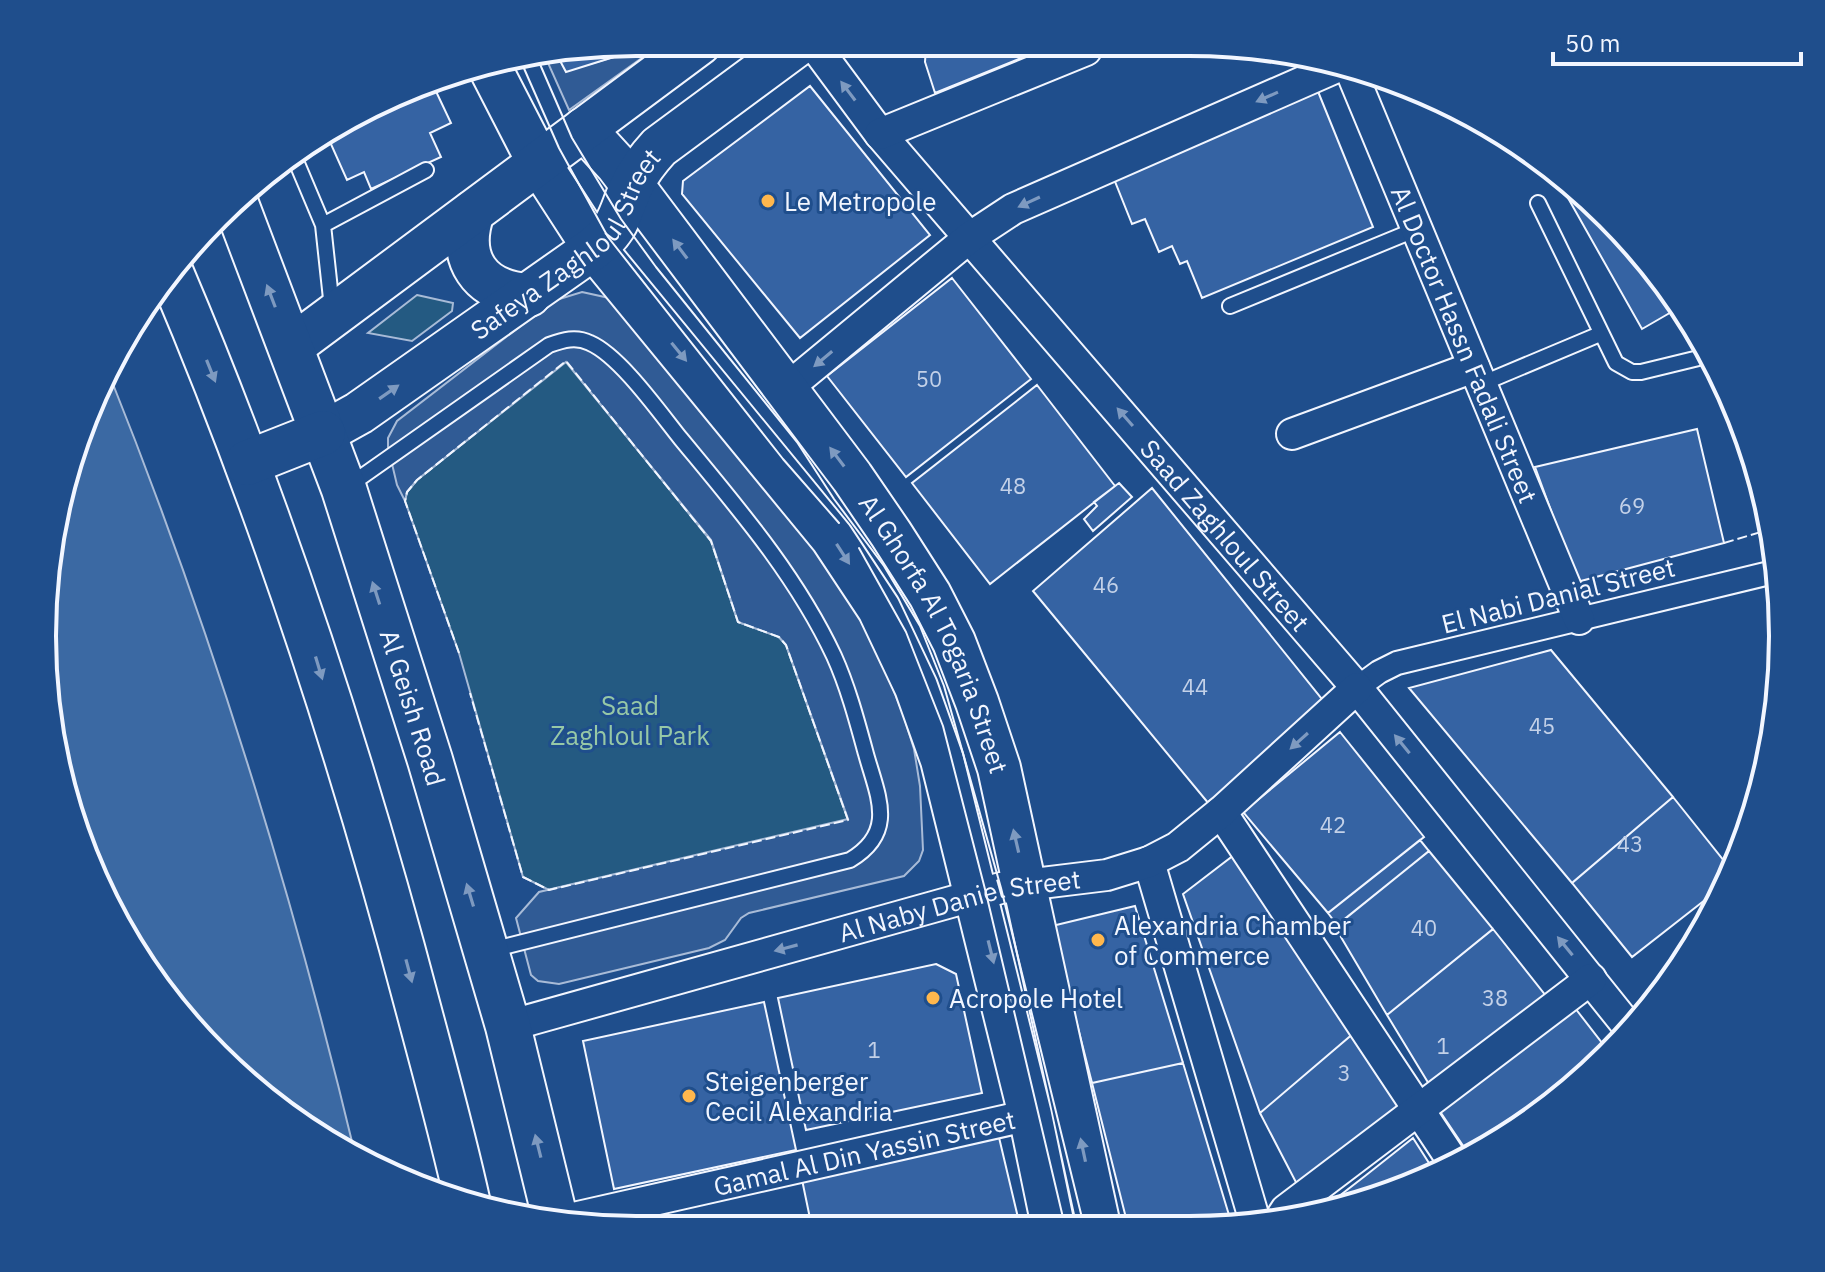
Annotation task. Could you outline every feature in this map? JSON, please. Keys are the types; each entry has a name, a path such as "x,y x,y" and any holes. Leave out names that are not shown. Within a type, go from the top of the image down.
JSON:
{"highway":[{"name":"Al Geish Road","path":"240,213 344,489 487,951 553,1210"},
{"path":"175,284 293,586 366,817 464,1189"},
{"path":"247,463 323,433"}],"main road":[{"path":"291,347 682,56"},
{"name":"Safeya Zaghloul Street","path":"323,433 359,413 608,237 621,219 632,185 659,147 782,56"},
{"path":"493,74 539,163 594,248"},
{"name":"Al Ghorfa Al Togaria Street","path":"584,129 632,185 852,477 930,595 954,642 999,768 1097,1216"},
{"path":"473,212 467,246 472,263 495,288 511,294 529,295"},
{"name":"Al Ghorfa Al Togaria Street","path":"594,248 832,538 879,609 916,687 942,760 977,895 1051,1216"}],"street":[{"name":"Saad Zaghloul Street","path":"822,56 880,134 1357,688 1623,1020"},
{"path":"880,134 1061,56"},
{"path":"786,389 969,238 1013,209 1324,72"},
{"name":"Al Doctor Hassn Fadali Street","path":"1355,81 1579,619"},
{"path":"1292,434 1478,375"},
{"name":"El Nabi Danial Street","path":"1357,688 1397,663 1765,574"},
{"name":"Al Naby Daniel Street","path":"508,1026 977,895 1026,883 1107,875 1149,862 1178,847 1221,812 1357,688"},
{"path":"1221,812 1449,1154"},
{"path":"1149,862 1252,1212"},
{"path":"1298,1206 1419,1107 1591,979"},
{"name":"Gamal Al Din Yassin Street","path":"591,1214 1030,1115"}],"lane":[{"path":"298,165 323,225 332,317"},
{"path":"323,225 426,170"},
{"path":"1538,203 1616,363 1632,372 1697,358"},
{"path":"1230,306 1417,229"},
{"path":"1478,375 1600,334"},
{"path":"344,489 549,345 562,340 588,342 600,349 650,401 768,545 815,617 852,703 881,821 876,838 865,851 850,860 487,951"}],"green space":[{"path":"417,295 453,303 452,311 412,341 368,333"},
{"name":"Saad Zaghloul Park","path":"566,361 711,541 738,622 779,637 786,645 848,820 549,890 523,877 459,653 405,501 407,492 417,480"}],"shaded area":[{"path":"644,56 569,110 548,63 560,61 566,71 615,57"},
{"path":"582,292 609,298 843,583 889,679 914,749 920,786 923,850 919,861 904,876 749,913 741,918 725,940 709,948 559,984 538,981 531,975 516,918 539,892 848,819 786,645 779,637 738,622 711,540 566,362 417,480 407,492 405,501 397,485 388,447 388,438 397,421 553,301"},
{"path":"113,385 182,566 247,761 352,1141 283,1096 226,1046 200,1018 176,989 134,926 100,858 87,822 67,749 61,712 57,674 57,598 67,523 76,486 100,414"}],"building":[{"path":"925,56 1026,56 935,93"},
{"path":"615,57 566,72 560,61"},
{"path":"810,86 930,235 800,338 682,194 683,181"},
{"path":"1317,89 1373,227 1202,298 1187,261 1180,264 1172,246 1159,252 1145,219 1132,224 1112,174"},
{"path":"436,92 451,123 430,133 441,157 371,189 364,172 347,180 331,144 379,116"},
{"path":"1568,197 1625,254 1670,313 1642,329"},
{"path":"952,278 1031,379 906,477 827,376"},
{"path":"1037,385 1115,486 990,584 912,483"},
{"path":"1697,429 1724,543 1577,582 1535,467"},
{"path":"1119,483 1132,497 1093,531 1084,519 1097,506 1094,502"},
{"path":"1152,488 1326,704 1209,804 1033,591"},
{"path":"1551,650 1673,797 1572,883 1409,688"},
{"path":"1340,732 1424,837 1328,913 1243,812"},
{"path":"1673,797 1724,861 1705,900 1632,957 1572,883"},
{"path":"1420,840 1429,851 1337,925 1328,913"},
{"path":"1429,851 1493,929 1387,1015 1335,927"},
{"path":"1234,855 1355,1032 1260,1113 1183,894"},
{"path":"1135,906 1183,1063 1092,1083 1052,926"},
{"path":"1493,929 1550,1001 1432,1089 1387,1015"},
{"path":"936,964 956,974 982,1093 806,1130 778,998"},
{"name":"Steigenberger Cecil Alexandria","path":"764,1002 796,1150 614,1189 583,1041"},
{"path":"1575,1008 1602,1043 1542,1096 1464,1146 1439,1110"},
{"path":"1355,1032 1403,1112 1300,1190 1260,1113"},
{"path":"1183,1063 1229,1215 1125,1216 1092,1083"},
{"path":"997,1129 1018,1216 810,1216 800,1170"},
{"path":"1413,1138 1429,1164 1339,1196"}],"tram line":[{"path":"540,64 572,138 621,219 797,442 834,499 884,566 920,626 944,686 1001,888 1082,1216"},
{"path":"523,67 559,148 608,237 783,459 839,523"},
{"path":"859,548 906,632 943,726 1063,1216"}],"fence":[{"path":"459,653 405,501 407,492 417,480 566,361 711,541 738,622 779,637 786,645 848,820 549,890 523,877 470,693"},
{"path":"1724,543 1760,532"}],"place":[{"name":"Le Metropole","path":"768,201"},
{"name":"Alexandria Chamber of Commerce","path":"1098,940"},
{"name":"Acropole Hotel","path":"933,998"},
{"name":"Steigenberger Cecil Alexandria","path":"689,1096"}]}
